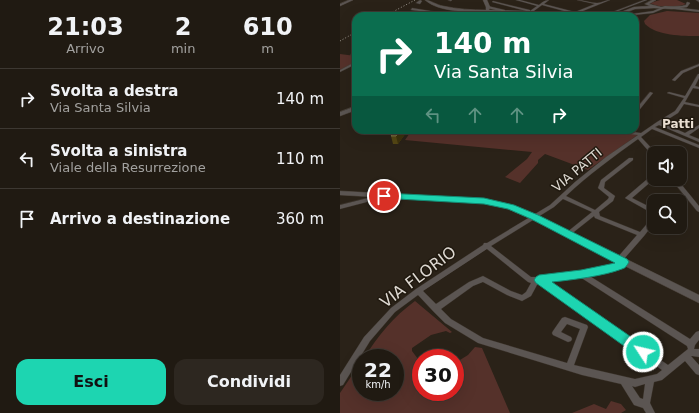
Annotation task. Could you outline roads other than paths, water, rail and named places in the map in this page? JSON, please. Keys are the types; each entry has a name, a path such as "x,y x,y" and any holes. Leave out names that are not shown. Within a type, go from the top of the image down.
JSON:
{"street":[{"path":"340,5 351,0"},
{"path":"427,0 431,4 443,8 487,5 497,0"},
{"path":"517,0 570,12"},
{"path":"487,5 504,11 528,12 548,0"},
{"path":"578,0 598,4"},
{"path":"577,12 607,0"},
{"path":"614,12 646,0"},
{"path":"653,0 647,4 658,7"},
{"path":"620,12 653,0"},
{"path":"493,2 528,12"},
{"path":"624,12 635,8 684,6 687,2 692,8 699,11"},
{"path":"639,14 653,12 665,7 699,11"},
{"path":"412,9 431,12"},
{"path":"674,80 682,72 699,65"},
{"path":"340,71 352,66"},
{"name":"VIA PATTI","path":"534,217 552,206 587,174 652,127 677,112 692,86 697,81 699,75"},
{"path":"692,86 699,88"},
{"path":"639,108 651,93"},
{"path":"669,93 686,97"},
{"path":"683,103 699,106"},
{"path":"340,114 352,110"},
{"path":"658,123 699,141"},
{"path":"686,135 699,126"},
{"path":"652,127 699,148"},
{"path":"632,134 640,136 648,146"},
{"path":"568,234 612,198 610,194 601,188 603,181 631,159"},
{"path":"647,182 628,198 647,208"},
{"path":"680,186 699,210"},
{"path":"340,194 484,201 510,207 534,217 699,299"},
{"path":"340,207 384,196"},
{"path":"562,197 596,212 597,217 642,235"},
{"name":"VIA FLORIO","path":"340,382 367,339 393,310 417,291 486,245 534,217"},
{"path":"486,245 530,280 537,280 581,274 621,265 621,261 647,229"},
{"path":"581,274 692,351 699,371"},
{"path":"435,308 470,284 483,280 522,298 529,294 537,280"},
{"path":"537,280 669,370"},
{"path":"417,291 448,321 481,341 569,367 635,383 659,378 692,351 699,334"},
{"path":"568,339 556,333 565,320 584,327 569,367"},
{"path":"650,380 646,404 651,413"},
{"path":"624,381 637,402 646,404"}],"railway":[{"path":"392,12 415,0"},
{"path":"340,41 352,34"}],"district":[{"name":"Patti","path":"678,124"}]}
